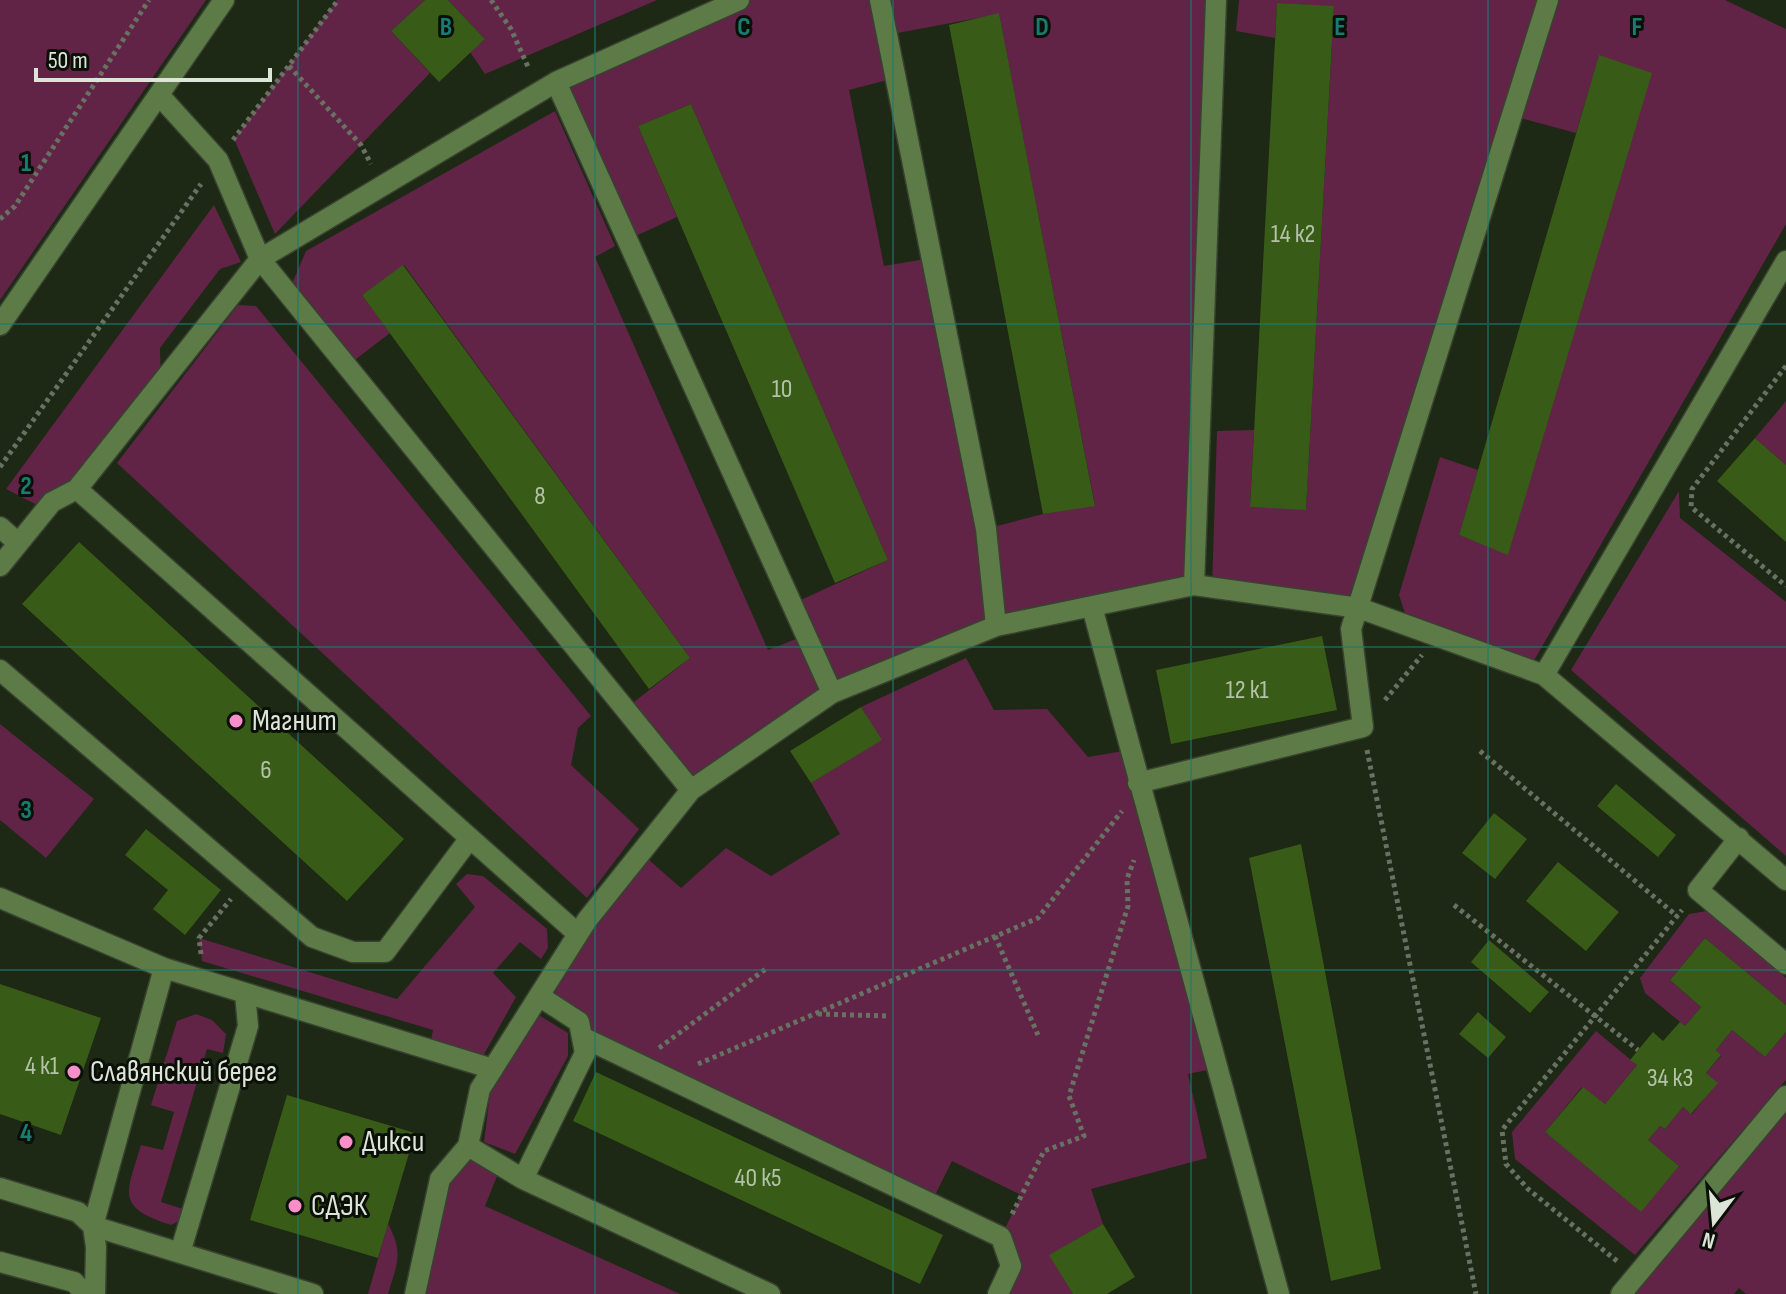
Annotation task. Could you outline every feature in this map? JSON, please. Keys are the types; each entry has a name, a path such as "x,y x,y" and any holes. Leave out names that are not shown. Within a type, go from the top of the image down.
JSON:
{"street":[{"path":"0,325 224,0"},
{"path":"0,566 52,502 77,489 260,259 548,87 739,0"},
{"path":"880,0 986,529 996,626"},
{"path":"1194,585 1216,0"},
{"path":"1139,786 1363,727 1351,629 1548,0"},
{"path":"548,87 832,693"},
{"path":"159,95 218,160 260,259 691,790"},
{"path":"1544,675 1786,261"},
{"path":"77,489 578,934"},
{"path":"0,527 18,543"},
{"path":"415,1294 440,1179 468,1146 480,1089 578,934 691,790 832,693 996,626 1194,585 1359,608 1544,675 1786,880"},
{"path":"1092,607 1279,1294"},
{"path":"0,670 312,937 353,952 385,952 470,838"},
{"path":"1739,838 1698,890 1786,964"},
{"path":"0,898 164,968 493,1069"},
{"path":"95,1294 93,1226 164,968"},
{"path":"180,1253 248,1026 245,993"},
{"path":"523,1179 585,1053 579,1022 539,996"},
{"path":"582,1037 1001,1237 1011,1266 998,1294"},
{"path":"1621,1294 1786,1096"},
{"path":"468,1146 523,1179 770,1294"},
{"path":"0,1188 78,1212 93,1226 313,1294"},
{"path":"0,1262 74,1282 85,1294"}],"path":[{"path":"0,219 15,206 149,0"},
{"path":"0,467 218,160 338,0"},
{"path":"491,0 548,87"},
{"path":"289,66 361,145 382,186"},
{"path":"1786,366 1692,489 1691,507 1786,586"},
{"path":"1437,636 1363,727 1476,1294"},
{"path":"1480,751 1677,916"},
{"path":"666,1077 1038,918 1139,786"},
{"path":"1001,1237 1044,1151 1084,1136 1069,1096 1128,906 1127,879 1148,818"},
{"path":"198,978 202,961 199,938 246,881"},
{"path":"1636,1276 1528,1189 1506,1164 1502,1130 1698,890"},
{"path":"1454,905 1638,1050"},
{"path":"995,936 1038,1035"},
{"path":"638,1064 767,968"},
{"path":"813,1014 889,1016"}],"shaded area":[{"path":"0,0 206,0 0,300"},
{"path":"337,0 425,0 391,31 430,73 275,234 234,139"},
{"path":"448,0 657,0 485,74 470,52 485,39"},
{"path":"739,0 1216,0 1194,585 996,626 832,693 691,790 625,709 690,658 404,265 362,295 390,333 347,366 288,293 306,251 555,111 615,246 595,257 768,650 806,635 792,604 888,560 691,104 638,126 677,217 627,240 556,82","holes":["999,14 1095,505 986,529 931,258 884,266 849,90 895,78 887,35"]},
{"path":"1239,0 1725,0 1786,29 1786,224 1529,669 1409,626 1399,595 1440,457 1478,470 1459,535 1508,554 1651,74 1599,56 1576,133 1513,116 1359,608 1212,587 1217,431 1254,430 1250,507 1306,509 1334,7 1277,3 1275,38 1236,31"},
{"path":"214,205 241,262 220,269 160,348 161,384 77,489 35,504 6,489"},
{"path":"238,305 256,306 591,716 578,728 571,765 639,829 587,898 117,463"},
{"path":"1786,401 1786,465 1755,438"},
{"path":"1679,491 1680,518 1786,602 1786,856 1571,670"},
{"path":"966,658 994,710 1047,709 1088,757 1129,750 1217,1068 1188,1074 1207,1158 1091,1189 1103,1224 1050,1255 1073,1294 998,1294 1011,1266 1001,1237 1021,1195 952,1161 931,1203 582,1037 539,996 641,853 681,888 726,848 771,876 840,834 811,783 881,740 861,707"},
{"path":"0,724 94,799 46,858 0,820"},
{"path":"467,874 483,876 547,929 548,948 541,959 520,942 493,973 516,997 477,1067 429,1050 433,1030 202,961 199,938 397,999 475,907 456,884"},
{"path":"1707,911 1786,978 1786,1005 1705,938 1670,980 1701,1007 1685,1026 1645,993 1640,978 1689,914"},
{"path":"196,1014 212,1020 226,1034 223,1053 207,1049 161,1202 186,1210 184,1218 171,1225 140,1212 129,1196 129,1187 141,1145 163,1150 174,1112 151,1105 177,1021"},
{"path":"537,1014 568,1033 568,1056 515,1154 484,1142 490,1094"},
{"path":"1732,1030 1765,1057 1786,1032 1786,1080 1635,1255 1515,1159 1512,1132 1596,1031 1637,1065 1605,1104 1582,1087 1545,1132 1641,1211 1679,1166 1648,1140 1660,1126 1665,1129 1683,1107 1692,1114 1717,1083 1706,1073 1721,1056 1716,1050"},
{"path":"1786,1110 1786,1294 1746,1294 1739,1288 1734,1294 1635,1294"},
{"path":"468,1146 501,1166 485,1206 680,1294 415,1294 440,1179"},
{"path":"388,1224 397,1251 394,1274 388,1294 368,1294"}],"building":[{"path":"425,0 448,0 485,39 439,82 391,31"},
{"path":"1277,3 1334,6 1306,510 1250,507"},
{"path":"999,13 1095,506 1043,514 949,25"},
{"path":"1599,55 1652,73 1508,555 1459,535"},
{"path":"691,104 888,560 835,583 638,126"},
{"path":"403,265 690,658 649,689 362,295"},
{"path":"1755,438 1786,465 1786,542 1717,481"},
{"path":"79,542 404,839 347,901 22,604"},
{"path":"1322,636 1337,710 1171,744 1156,670"},
{"path":"861,707 882,740 811,783 790,751"},
{"path":"1616,784 1676,835 1658,857 1597,806"},
{"path":"1494,813 1527,839 1495,879 1462,853"},
{"path":"146,829 221,890 185,935 153,909 168,890 125,855"},
{"path":"1301,844 1381,1269 1331,1281 1249,858"},
{"path":"1558,862 1619,912 1586,951 1526,901"},
{"path":"1705,938 1786,1005 1786,1032 1765,1057 1732,1030 1716,1050 1721,1055 1706,1073 1718,1083 1691,1114 1683,1107 1665,1129 1660,1126 1648,1140 1679,1166 1641,1212 1545,1132 1583,1087 1605,1104 1637,1065 1630,1060 1653,1032 1663,1041 1680,1022 1685,1026 1701,1007 1670,980"},
{"path":"1489,940 1549,992 1530,1013 1471,962"},
{"path":"0,984 101,1018 61,1135 0,1114"},
{"path":"1478,1012 1506,1037 1488,1058 1459,1034"},
{"path":"596,1072 943,1235 920,1284 573,1121"},
{"path":"287,1095 415,1133 378,1258 250,1220"},
{"path":"1103,1224 1135,1277 1107,1294 1073,1294 1049,1255"}],"place":[{"name":"Магнит","path":"236,721"},
{"name":"Славянский берег","path":"74,1072"},
{"name":"Дикси","path":"346,1142"},
{"name":"СДЭК","path":"295,1206"}]}
